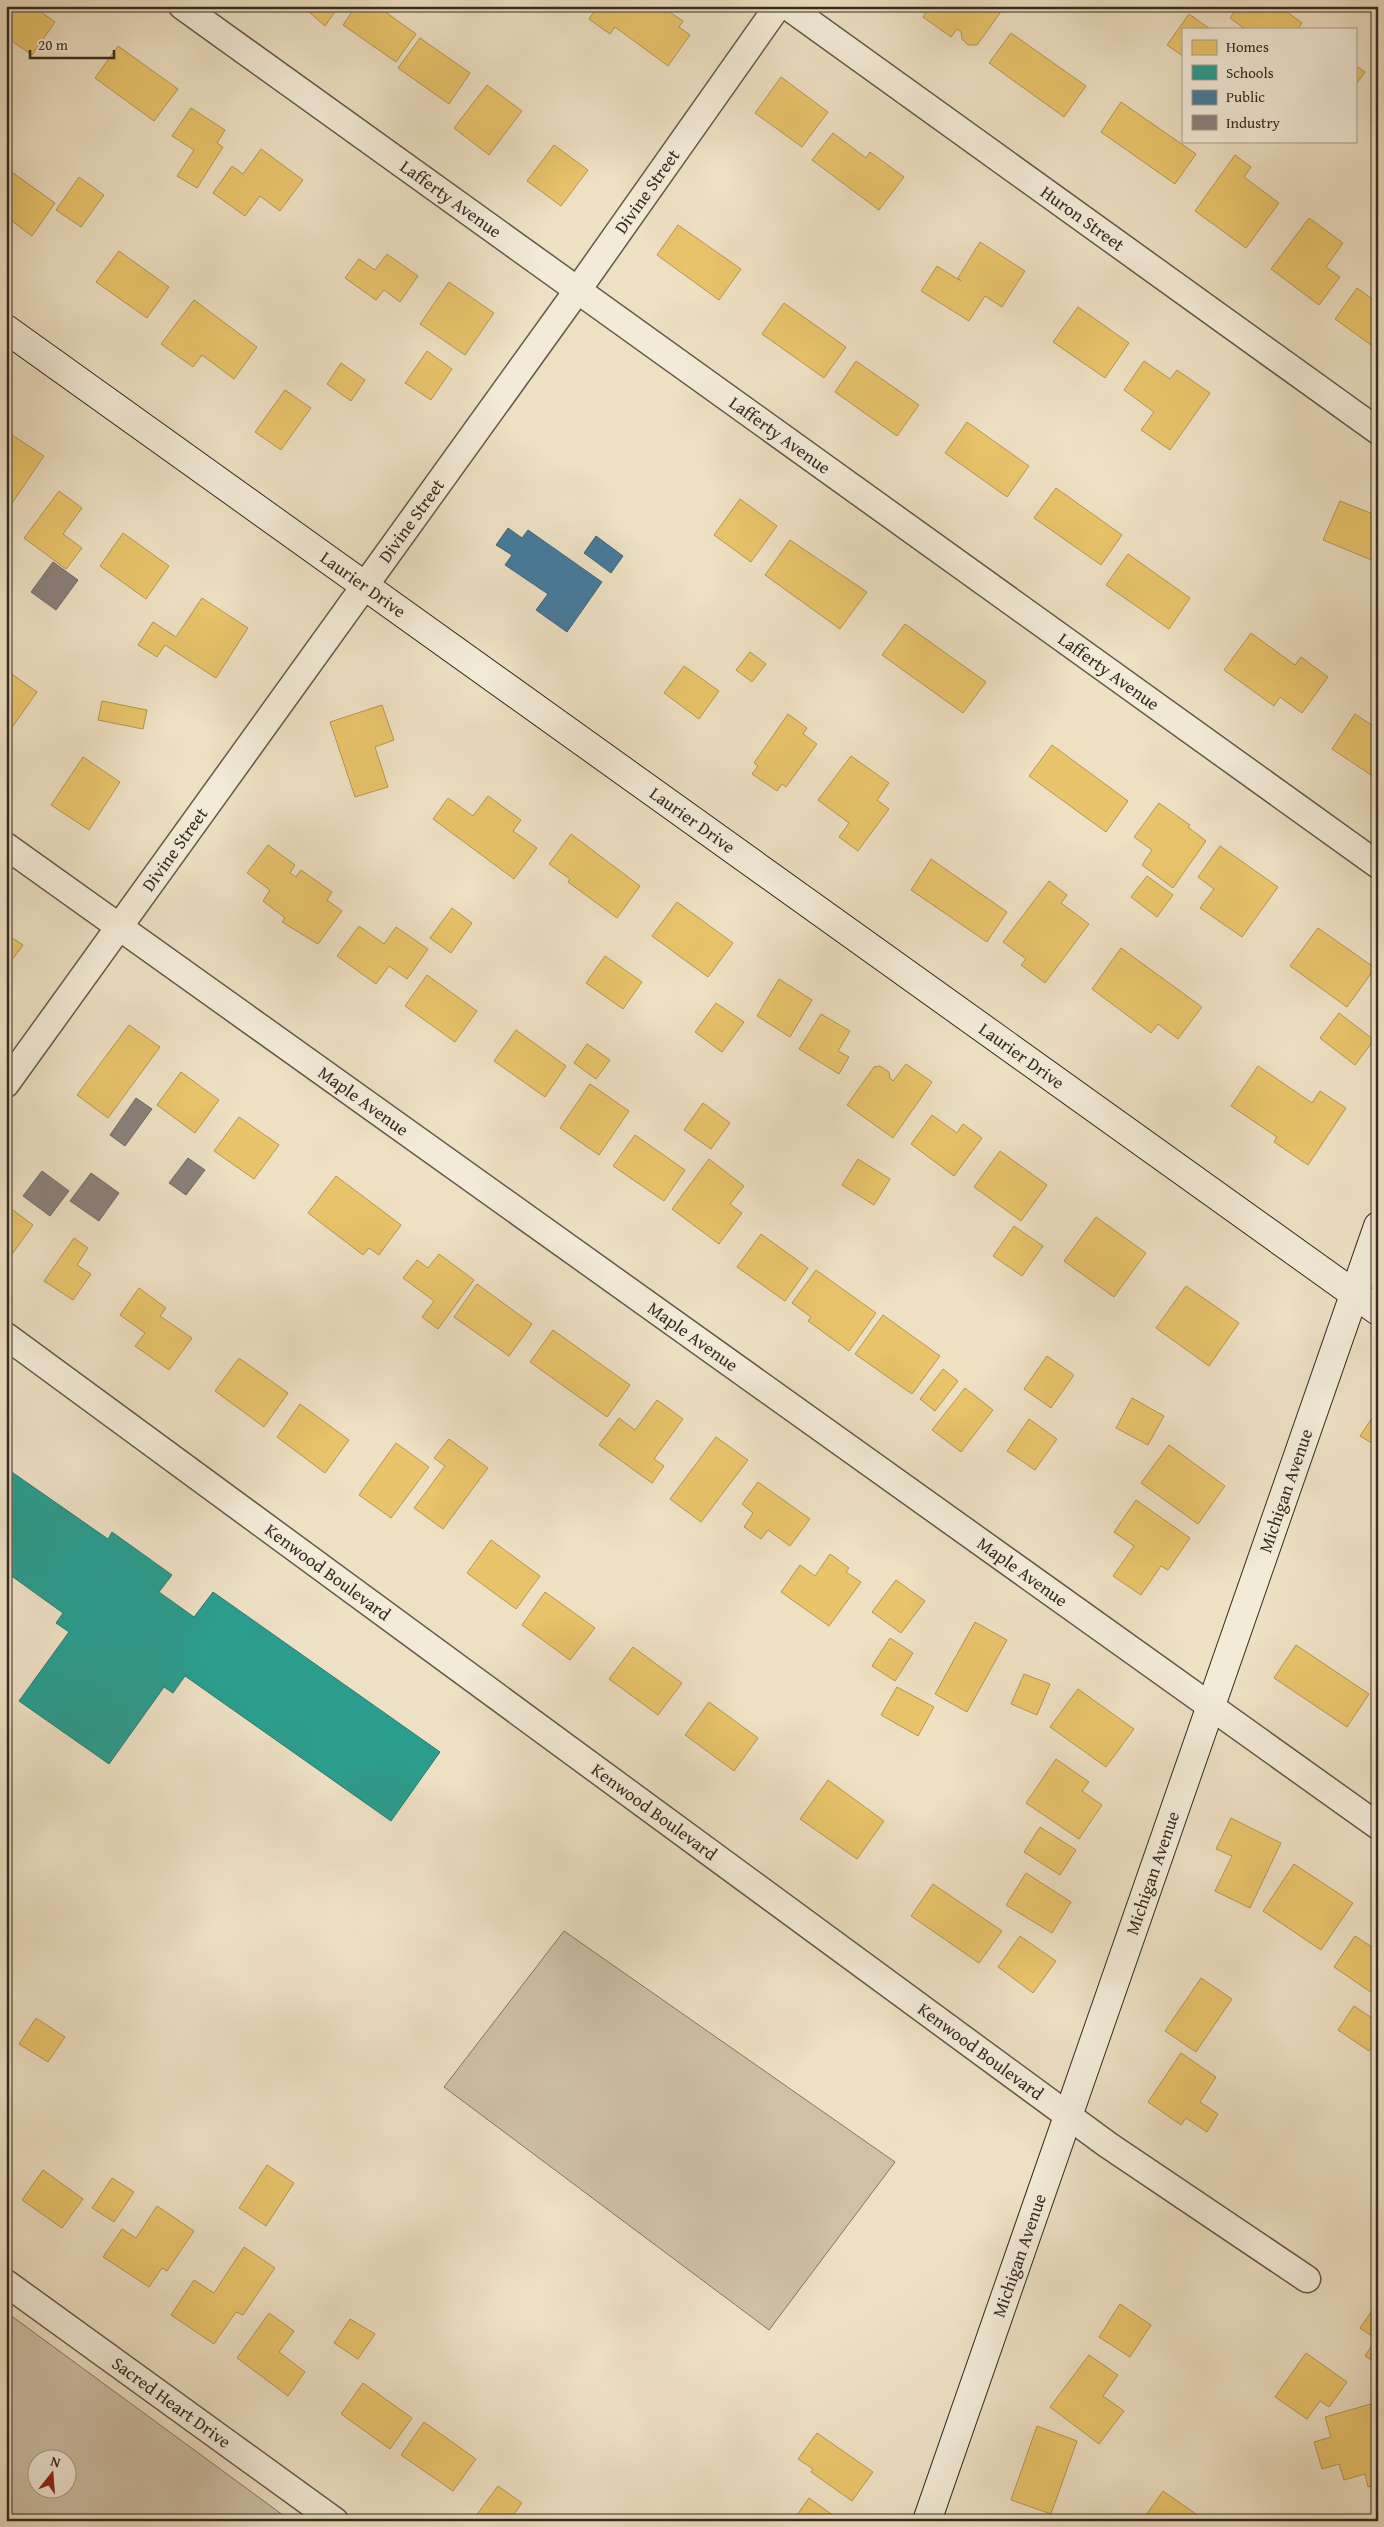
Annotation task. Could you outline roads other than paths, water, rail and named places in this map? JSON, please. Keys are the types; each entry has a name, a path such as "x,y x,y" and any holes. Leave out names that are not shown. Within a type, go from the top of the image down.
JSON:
{"street":[{"name":"Lafferty Avenue","path":"182,6 1378,864"},
{"name":"Divine Street","path":"6,1084 363,584 577,291 778,6"},
{"name":"Huron Street","path":"786,6 1378,431"},
{"name":"Laurier Drive","path":"6,329 1378,1311"},
{"name":"Maple Avenue","path":"6,846 1211,1709 1378,1826"},
{"name":"Michigan Avenue","path":"929,2520 1067,2114 1193,1753 1211,1709 1378,1226"},
{"name":"Kenwood Boulevard","path":"6,1336 1108,2145 1307,2279"},
{"name":"Sacred Heart Drive","path":"6,2283 335,2521"}]}
